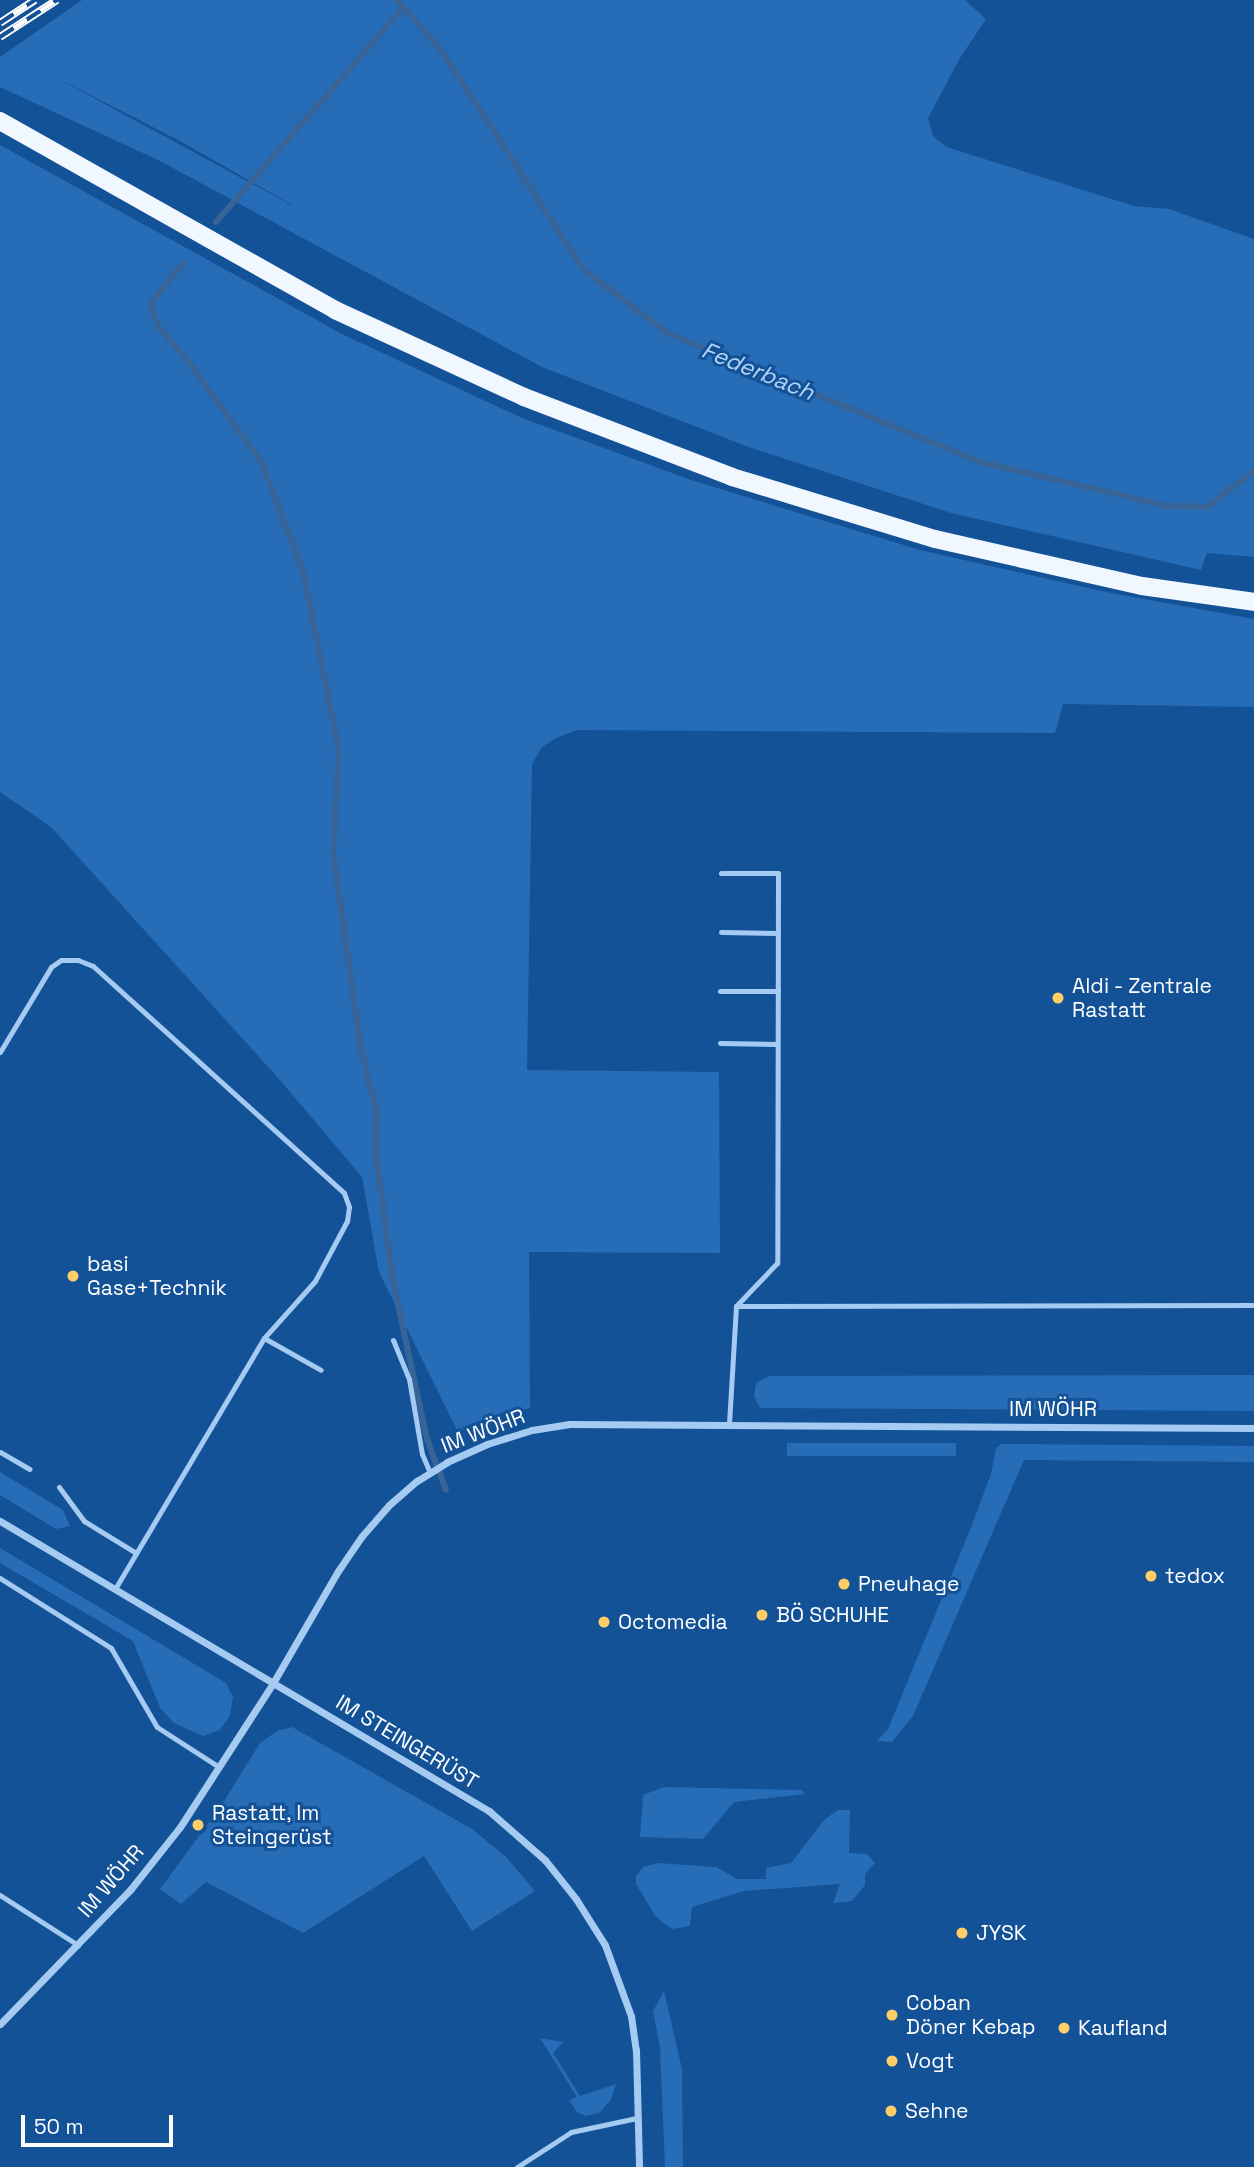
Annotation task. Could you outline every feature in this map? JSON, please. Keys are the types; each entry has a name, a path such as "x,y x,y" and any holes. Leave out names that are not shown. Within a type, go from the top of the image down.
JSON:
{"main road":[{"path":"0,121 335,310 524,397 693,463 935,539 1142,586 1254,602"}],"street":[{"name":"IM WÖHR","path":"0,2024 130,1890 180,1827 273,1683 338,1571 362,1536 389,1505 430,1473 487,1444 532,1430 569,1424 1254,1428"},
{"name":"IM STEINGERÜST","path":"0,1521 489,1811 545,1860 590,1921 622,1986 634,2031 639,2167"}],"lane":[{"path":"722,873 778,873 777,1263 736,1306 729,1424"},
{"path":"721,932 778,933"},
{"path":"0,1052 51,967 61,960 78,960 93,966 344,1193 349,1207 347,1221 315,1281 264,1338 115,1589"},
{"path":"720,991 778,991"},
{"path":"720,1043 777,1044"},
{"path":"736,1306 1254,1305"},
{"path":"264,1338 321,1370"},
{"path":"393,1340 409,1379 422,1454 430,1473"},
{"path":"0,1452 29,1469"},
{"path":"59,1487 84,1521 136,1553"},
{"path":"0,1578 111,1648 157,1727 219,1767"},
{"path":"0,1895 78,1945"},
{"path":"517,2167 571,2132 637,2118"}],"shaded area":[{"path":"82,0 965,0 986,19 960,58 928,118 933,136 946,147 1134,206 1169,209 1254,239 1254,557 1207,553 1201,570 951,513 746,446 542,367 160,161 0,87 0,57","holes":["55,77 180,141 294,206"]},
{"path":"0,145 342,334 522,418 694,481 920,550 1106,592 1254,619 1254,707 1063,704 1055,733 577,730 542,747 532,764 527,1070 719,1072 720,1253 529,1252 530,1408 497,1415 458,1432 379,1272 362,1177 279,1079 51,827 0,792"},
{"path":"1254,1375 1254,1411 760,1408 754,1396 756,1383 769,1376"},
{"path":"787,1443 956,1443 956,1456 787,1456"},
{"path":"1002,1444 1254,1446 1254,1462 1024,1460 913,1716 892,1742 877,1741 888,1729 972,1525 991,1474 996,1448"},
{"path":"0,1472 63,1510 70,1526 56,1529 0,1495"},
{"path":"0,1548 226,1683 233,1697 230,1715 220,1730 203,1736 174,1723 160,1708 133,1641 0,1563"},
{"path":"292,1727 472,1829 506,1857 535,1891 472,1931 424,1856 303,1933 206,1882 181,1904 160,1889 221,1806 260,1743 277,1731"},
{"path":"664,1787 802,1790 805,1794 734,1802 703,1839 640,1837 643,1795"},
{"path":"838,1810 850,1810 849,1853 867,1854 875,1863 865,1874 865,1885 852,1901 833,1903 840,1884 744,1891 692,1907 690,1926 672,1929 656,1917 636,1884 636,1876 643,1867 658,1863 716,1867 737,1879 766,1879 766,1868 791,1863 824,1820"},
{"path":"664,1991 682,2069 683,2167 665,2167 660,2048 653,2011"},
{"path":"540,2038 563,2042 553,2053 580,2096 616,2084 611,2100 599,2113 586,2116 577,2112 569,2100 577,2097"}],"waterway":[{"name":"Federbach","path":"397,0 441,50 583,269 667,333 980,462 1168,506 1207,507 1254,471"},
{"path":"216,222 403,8"},
{"path":"183,263 150,304 158,326 187,360 261,462 303,571 339,751 333,851 361,1049 377,1114 376,1156 393,1281 427,1439 446,1490"}],"railway":[{"path":"0,23 35,0"},
{"path":"0,37 57,0"}],"place":[{"name":"Aldi - Zentrale Rastatt","path":"1058,998"},
{"name":"basi Gase+Technik","path":"73,1276"},
{"name":"tedox","path":"1151,1576"},
{"name":"Pneuhage","path":"844,1584"},
{"name":"BÖ SCHUHE","path":"762,1615"},
{"name":"Octomedia","path":"604,1622"},
{"name":"Rastatt, Im Steingerüst","path":"198,1825"},
{"name":"JYSK","path":"962,1933"},
{"name":"Coban Döner Kebap","path":"892,2015"},
{"name":"Kaufland","path":"1064,2028"},
{"name":"Vogt","path":"892,2061"},
{"name":"Sehne","path":"891,2111"}]}
